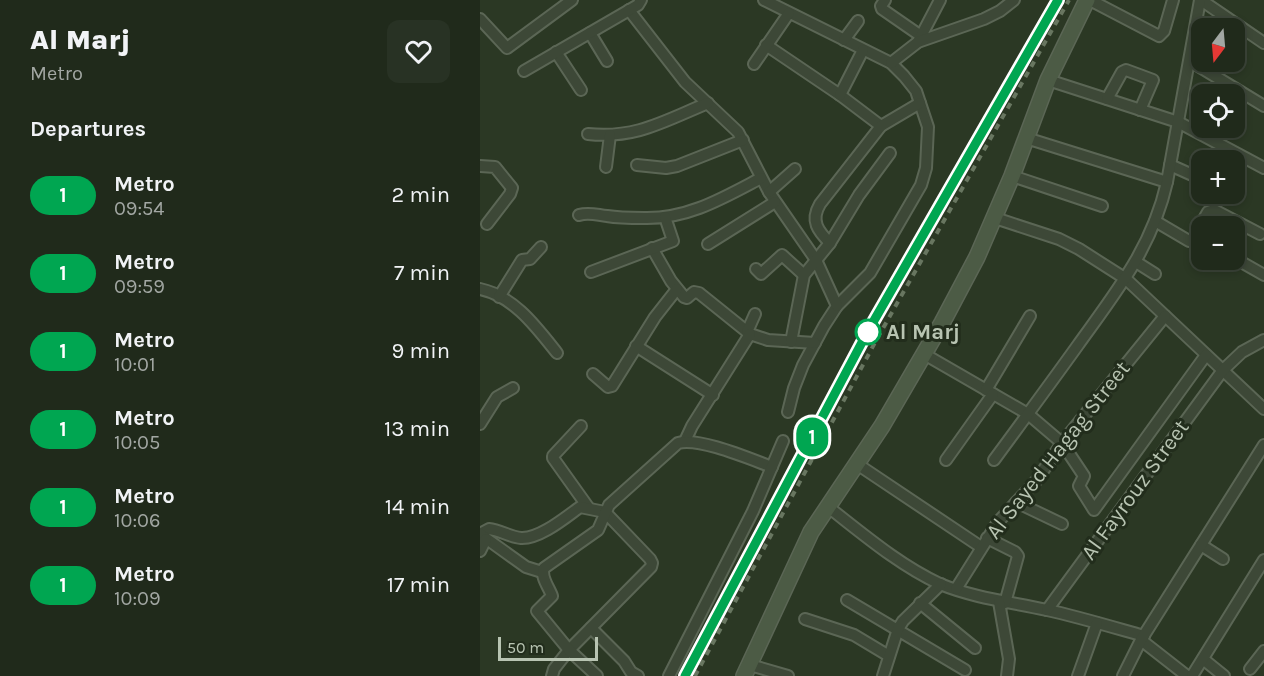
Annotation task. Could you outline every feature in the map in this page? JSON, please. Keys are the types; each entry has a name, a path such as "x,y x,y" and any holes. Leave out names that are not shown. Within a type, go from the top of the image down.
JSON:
{"main road":[{"path":"747,670 807,540 827,506 857,464 924,354 977,257 1012,176 1048,80 1088,0"}],"street":[{"path":"480,19 507,48 572,0"},
{"path":"524,70 638,5 641,0"},
{"path":"764,0 891,63 916,91 928,127 926,168 921,185 870,273 837,306 815,343 794,388 789,412"},
{"path":"885,0 881,6 882,9 919,39"},
{"path":"891,63 919,39 940,0"},
{"path":"919,39 984,19 1000,11 1014,0"},
{"path":"1088,0 1159,36 1164,31 1173,0"},
{"path":"994,460 1126,279 1155,221 1167,182 1200,0 1264,43"},
{"path":"629,10 685,82 730,124 743,140 772,197 816,260 837,306"},
{"path":"754,64 789,13"},
{"path":"844,40 858,21"},
{"path":"590,33 607,61"},
{"path":"766,45 881,126"},
{"path":"840,95 863,50"},
{"path":"556,52 581,90"},
{"path":"1190,61 1264,106"},
{"path":"1107,99 1122,72 1126,70 1153,80 1140,110"},
{"path":"1048,80 1178,122 1264,168"},
{"path":"588,134 610,135 637,132 708,103"},
{"path":"830,243 818,232 815,225 816,210 881,126 920,103"},
{"path":"606,167 610,135"},
{"path":"1026,138 1167,182"},
{"path":"637,165 666,168 743,140"},
{"path":"791,342 804,275 830,243 859,195 890,153"},
{"path":"1170,165 1191,174"},
{"path":"480,166 495,167 512,188 487,224"},
{"path":"708,244 772,197 795,169"},
{"path":"1012,176 1102,206"},
{"path":"579,215 586,213 608,217 664,217 690,213 761,178"},
{"path":"1206,216 1208,212 1214,210 1226,216"},
{"path":"591,272 674,240 664,217"},
{"path":"995,218 1059,239 1126,279 1264,409"},
{"path":"1155,221 1191,242"},
{"path":"1245,226 1260,234"},
{"path":"499,297 522,260 530,260 541,247"},
{"path":"652,249 684,297 687,298 694,292 699,293 748,333 768,340 815,343"},
{"path":"756,270 761,274 782,255 804,275"},
{"path":"1136,262 1155,274"},
{"path":"1245,264 1264,275"},
{"path":"480,289 513,306 531,321 557,353"},
{"path":"593,374 605,386 612,386 655,317 677,289"},
{"path":"685,441 748,333 755,314"},
{"path":"946,460 989,392 1029,316"},
{"name":"Al Sayed Hagag Street","path":"956,589 984,542 1006,512 1046,469 1062,443 1165,316"},
{"name":"Al Fayrouz Street","path":"1047,610 1223,370 1242,352 1264,340"},
{"path":"636,346 712,395"},
{"path":"924,354 1028,414 1062,443 1084,476 1079,486 1094,510 1206,355"},
{"path":"480,424 497,398 513,388"},
{"path":"580,426 553,458 588,507"},
{"path":"542,572 544,568 598,530 609,505 678,443 685,441 699,443 772,467"},
{"path":"669,676 744,530 783,441"},
{"path":"1124,676 1143,638 1264,445"},
{"path":"857,464 984,542 1015,552 1018,556 1002,602 1009,659 1007,676"},
{"path":"1016,502 1062,524"},
{"path":"827,506 880,547 941,584 1002,602 1047,610 1096,623 1143,638 1187,676"},
{"path":"480,550 482,536 489,529 514,536 528,537 558,522 580,507 588,507 604,512 650,559 651,567 569,650 554,669 552,676"},
{"path":"482,536 526,567 542,572"},
{"path":"1202,545 1223,559"},
{"path":"1192,676 1264,560"},
{"path":"542,572 552,596 537,611 569,650 597,676"},
{"path":"885,675 898,629 920,603 941,584"},
{"path":"847,600 965,670"},
{"path":"920,603 975,648"},
{"path":"805,619 854,635 889,656"},
{"path":"1078,676 1096,623"},
{"path":"591,628 624,661 631,672 638,676"},
{"path":"1250,669 1264,651"},
{"path":"1203,659 1224,676"},
{"path":"747,670 788,676"}],"railway":[{"path":"710,630 868,331 1058,0"},
{"path":"695,676 878,337 1069,0"}],"metro line":[{"name":"1","path":"685,676 868,331 1058,0"}],"place":[{"name":"Al Marj","path":"868,332"}]}
